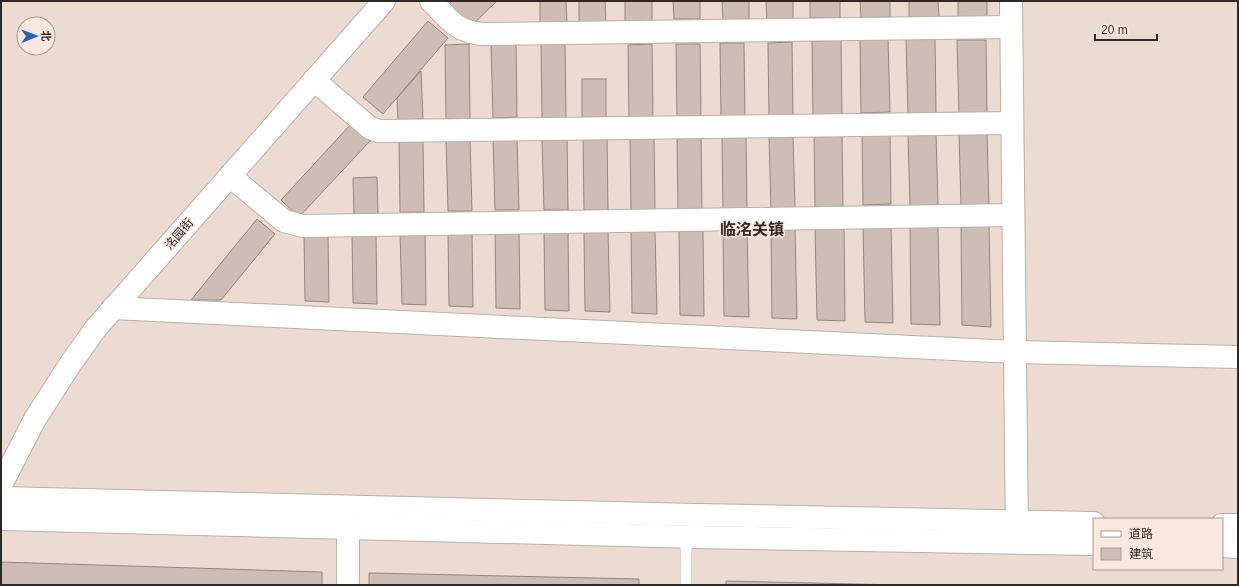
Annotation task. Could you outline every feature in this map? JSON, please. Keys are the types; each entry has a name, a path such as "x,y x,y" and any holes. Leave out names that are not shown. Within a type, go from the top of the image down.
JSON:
{"street":[{"name":"洺园街","path":"1,486 35,419 67,369 96,328 384,1"},
{"path":"431,1 462,30 482,34 1011,27"},
{"path":"1010,1 1017,543"},
{"path":"314,80 370,128 379,131 1012,123"},
{"path":"230,176 284,222 303,226 1013,215"},
{"path":"113,308 1015,352 1238,357"},
{"path":"1,498 705,515 1093,522"},
{"path":"1,519 686,536 1093,544"},
{"path":"1223,525 1238,525"},
{"path":"348,528 348,585"},
{"path":"1223,546 1238,547"}],"lane":[{"path":"686,536 686,585"}],"building":[{"path":"452,1 497,1 470,27 449,4"},
{"path":"540,1 566,1 567,22 540,23"},
{"path":"579,1 605,1 606,24 579,25"},
{"path":"625,1 652,1 652,23 625,24"},
{"path":"673,1 700,1 700,19 674,19"},
{"path":"722,1 749,1 749,22 723,22"},
{"path":"766,1 793,1 793,22 767,23"},
{"path":"810,1 840,1 840,18 810,18"},
{"path":"860,1 890,1 890,17 861,18"},
{"path":"909,1 938,1 939,18 909,19"},
{"path":"958,1 987,1 987,17 958,18"},
{"path":"428,21 448,38 383,114 363,97"},
{"path":"888,38 890,112 861,113 860,39"},
{"path":"906,39 935,39 936,113 908,114"},
{"path":"841,40 842,114 813,115 812,41"},
{"path":"957,40 986,40 987,114 959,114"},
{"path":"792,42 793,116 769,117 768,43"},
{"path":"516,43 517,117 493,118 491,44"},
{"path":"720,43 744,43 745,117 721,117"},
{"path":"469,44 470,119 446,119 445,45"},
{"path":"541,44 565,44 566,118 542,118"},
{"path":"652,44 653,118 629,118 628,45"},
{"path":"676,44 700,44 701,118 677,118"},
{"path":"421,71 423,119 398,120 397,98"},
{"path":"582,79 606,79 606,118 582,118"},
{"path":"351,124 370,141 299,217 281,200"},
{"path":"862,133 890,133 891,204 863,205"},
{"path":"936,133 938,205 910,206 908,134"},
{"path":"959,134 987,134 989,206 961,206"},
{"path":"814,135 842,135 843,206 815,207"},
{"path":"746,137 747,209 723,209 722,138"},
{"path":"769,137 793,137 795,208 771,209"},
{"path":"493,138 517,138 519,210 495,210"},
{"path":"567,138 568,210 544,210 542,139"},
{"path":"583,138 607,138 608,210 584,210"},
{"path":"654,138 655,210 631,211 630,139"},
{"path":"701,138 702,210 678,210 677,139"},
{"path":"446,139 470,139 472,211 448,211"},
{"path":"399,140 423,140 424,212 400,212"},
{"path":"377,177 378,214 354,214 353,178"},
{"path":"257,219 275,234 221,300 191,300"},
{"path":"891,225 893,323 865,322 863,226"},
{"path":"910,226 938,226 940,325 911,324"},
{"path":"989,226 991,327 962,325 961,227"},
{"path":"844,227 845,321 817,320 815,228"},
{"path":"771,229 795,229 797,319 772,318"},
{"path":"723,230 747,230 749,317 724,316"},
{"path":"495,231 519,231 520,309 496,308"},
{"path":"544,231 568,231 569,311 545,310"},
{"path":"584,231 608,231 610,312 585,311"},
{"path":"631,231 655,231 657,314 632,313"},
{"path":"679,231 703,231 704,316 680,315"},
{"path":"425,232 426,305 402,304 400,233"},
{"path":"448,232 472,232 473,307 449,306"},
{"path":"352,233 376,233 377,304 353,303"},
{"path":"304,234 328,234 329,302 305,301"},
{"path":"1,562 322,572 322,585 1,585"},
{"path":"369,573 639,579 639,585 369,585"},
{"path":"726,581 899,585 726,585"}],"district":[{"name":"临洺关镇","path":"752,229"}]}
